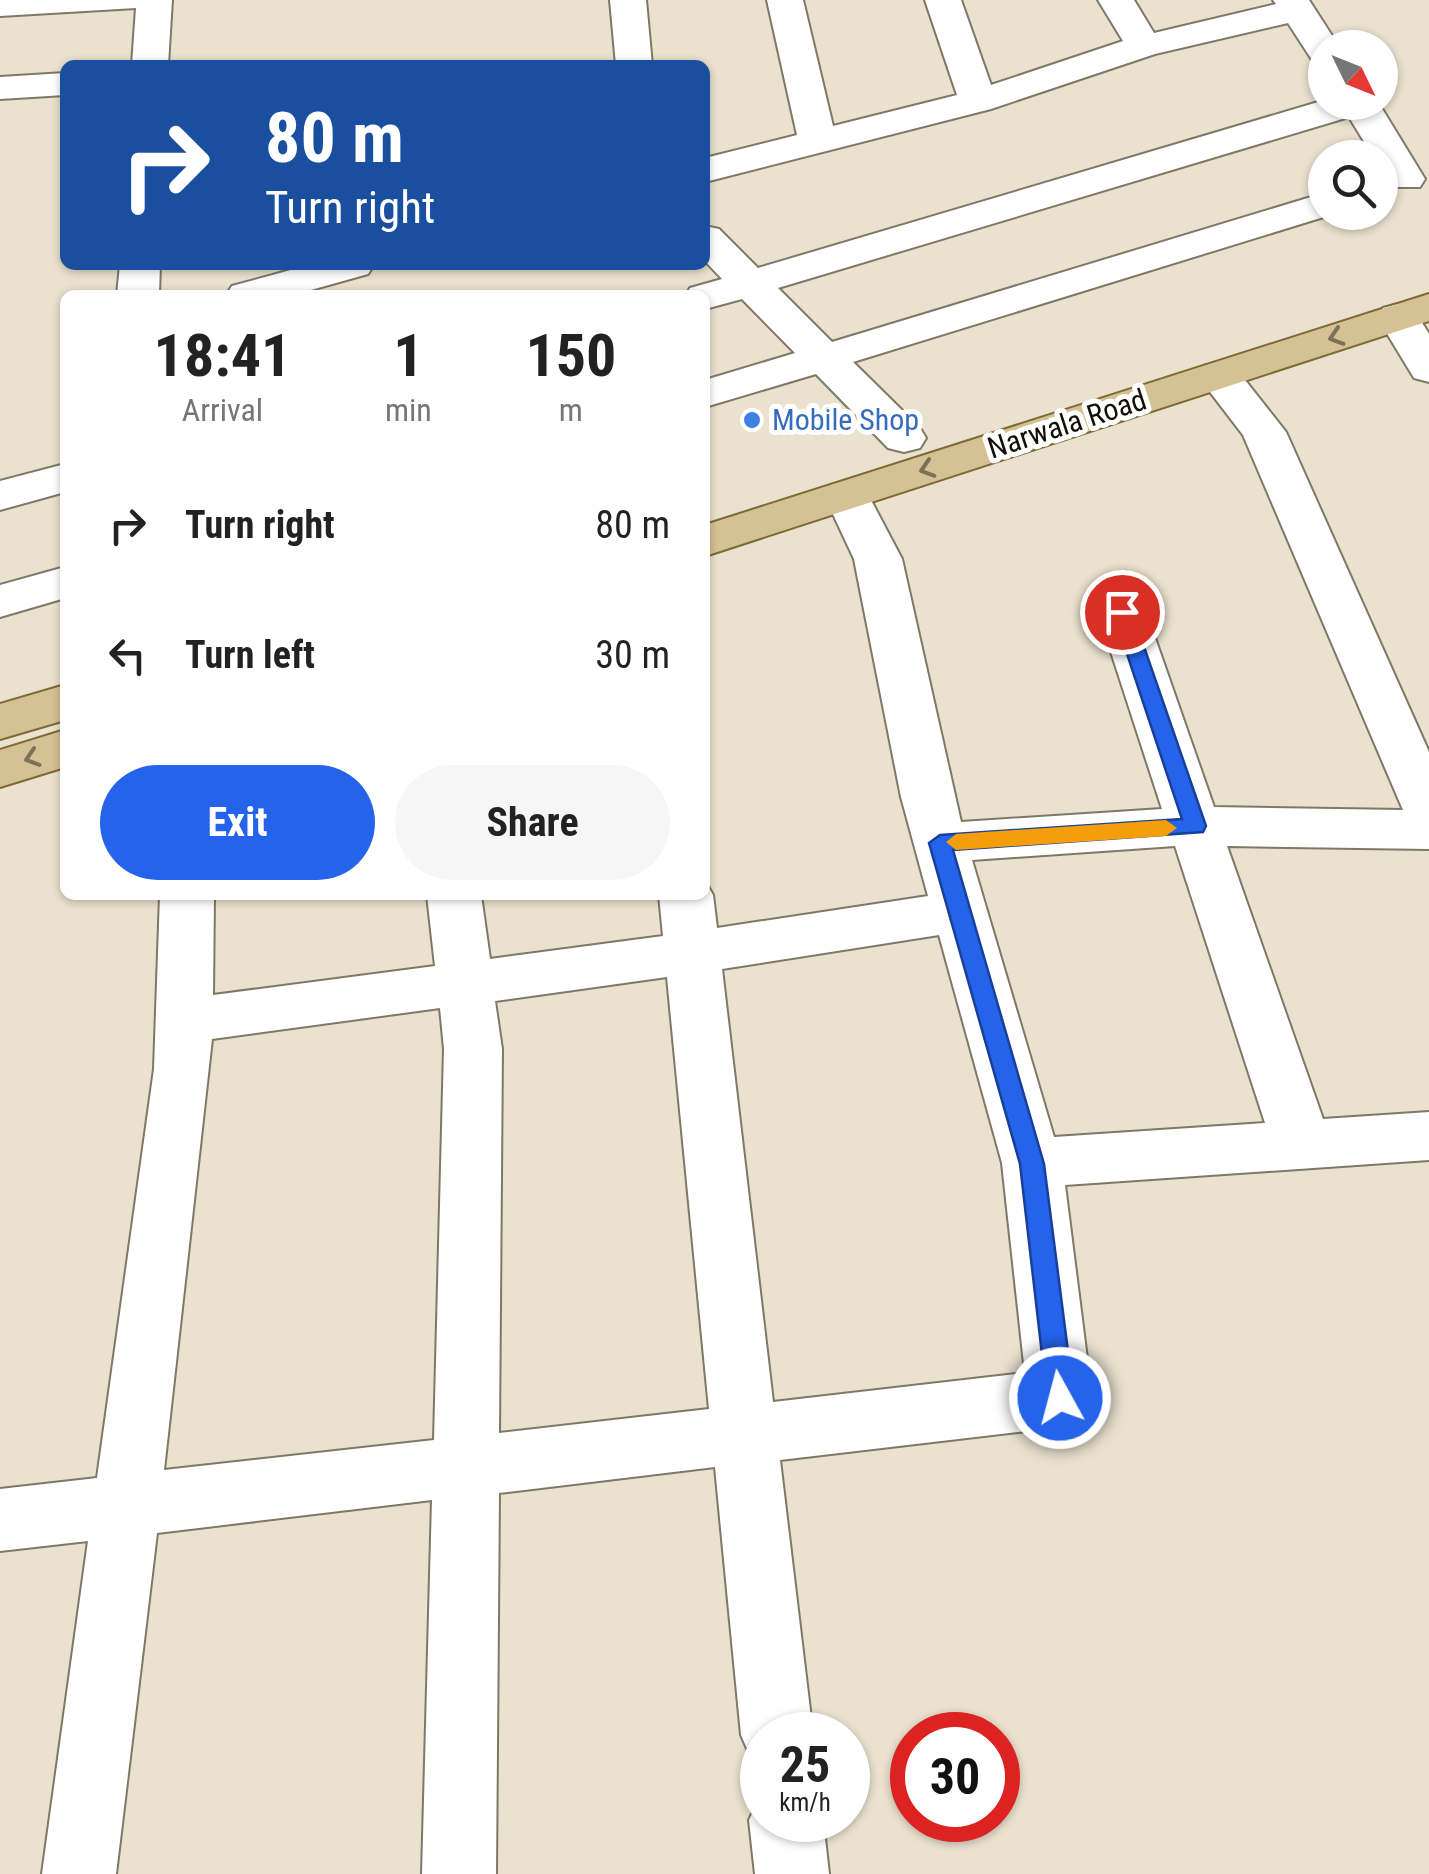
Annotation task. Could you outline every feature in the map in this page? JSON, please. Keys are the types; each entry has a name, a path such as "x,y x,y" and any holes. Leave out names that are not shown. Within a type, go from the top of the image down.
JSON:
{"main road":[{"path":"710,498 1429,273"},
{"name":"Narwala Road","path":"710,539 1413,312"},
{"path":"0,722 60,704"},
{"path":"0,769 60,750"}],"street":[{"path":"0,5 126,0"},
{"path":"150,60 154,0"},
{"path":"628,0 634,60"},
{"path":"785,0 818,143"},
{"path":"943,0 978,101"},
{"path":"1116,0 1144,46"},
{"path":"710,169 978,101 1144,46 1294,5 1310,30"},
{"path":"0,88 60,84"},
{"path":"710,296 1308,117"},
{"path":"1369,120 1405,181"},
{"path":"710,393 1308,210"},
{"path":"710,243 904,438"},
{"path":"264,290 336,270"},
{"path":"1413,312 1429,369"},
{"path":"940,843 1195,826 1426,803 1264,432 1220,375"},
{"path":"0,496 60,479"},
{"path":"0,1520 1060,1398 1032,1164 940,843 878,559 847,495"},
{"path":"0,601 60,583"},
{"path":"1122,612 1301,1142"},
{"path":"79,1874 183,1069 188,900"},
{"path":"455,900 473,1049 459,1874"},
{"path":"184,1021 465,980 689,924 960,911"},
{"path":"689,924 774,1712"},
{"path":"1032,1164 1301,1142 1429,1136"},
{"path":"788,1842 792,1874"}],"slow traffic":[{"path":"956,842 1166,828"}],"place":[{"name":"Mobile Shop","path":"752,420"}],"route":[{"path":"1060,1398 1032,1164 940,843 1195,826 1122,612"}]}
